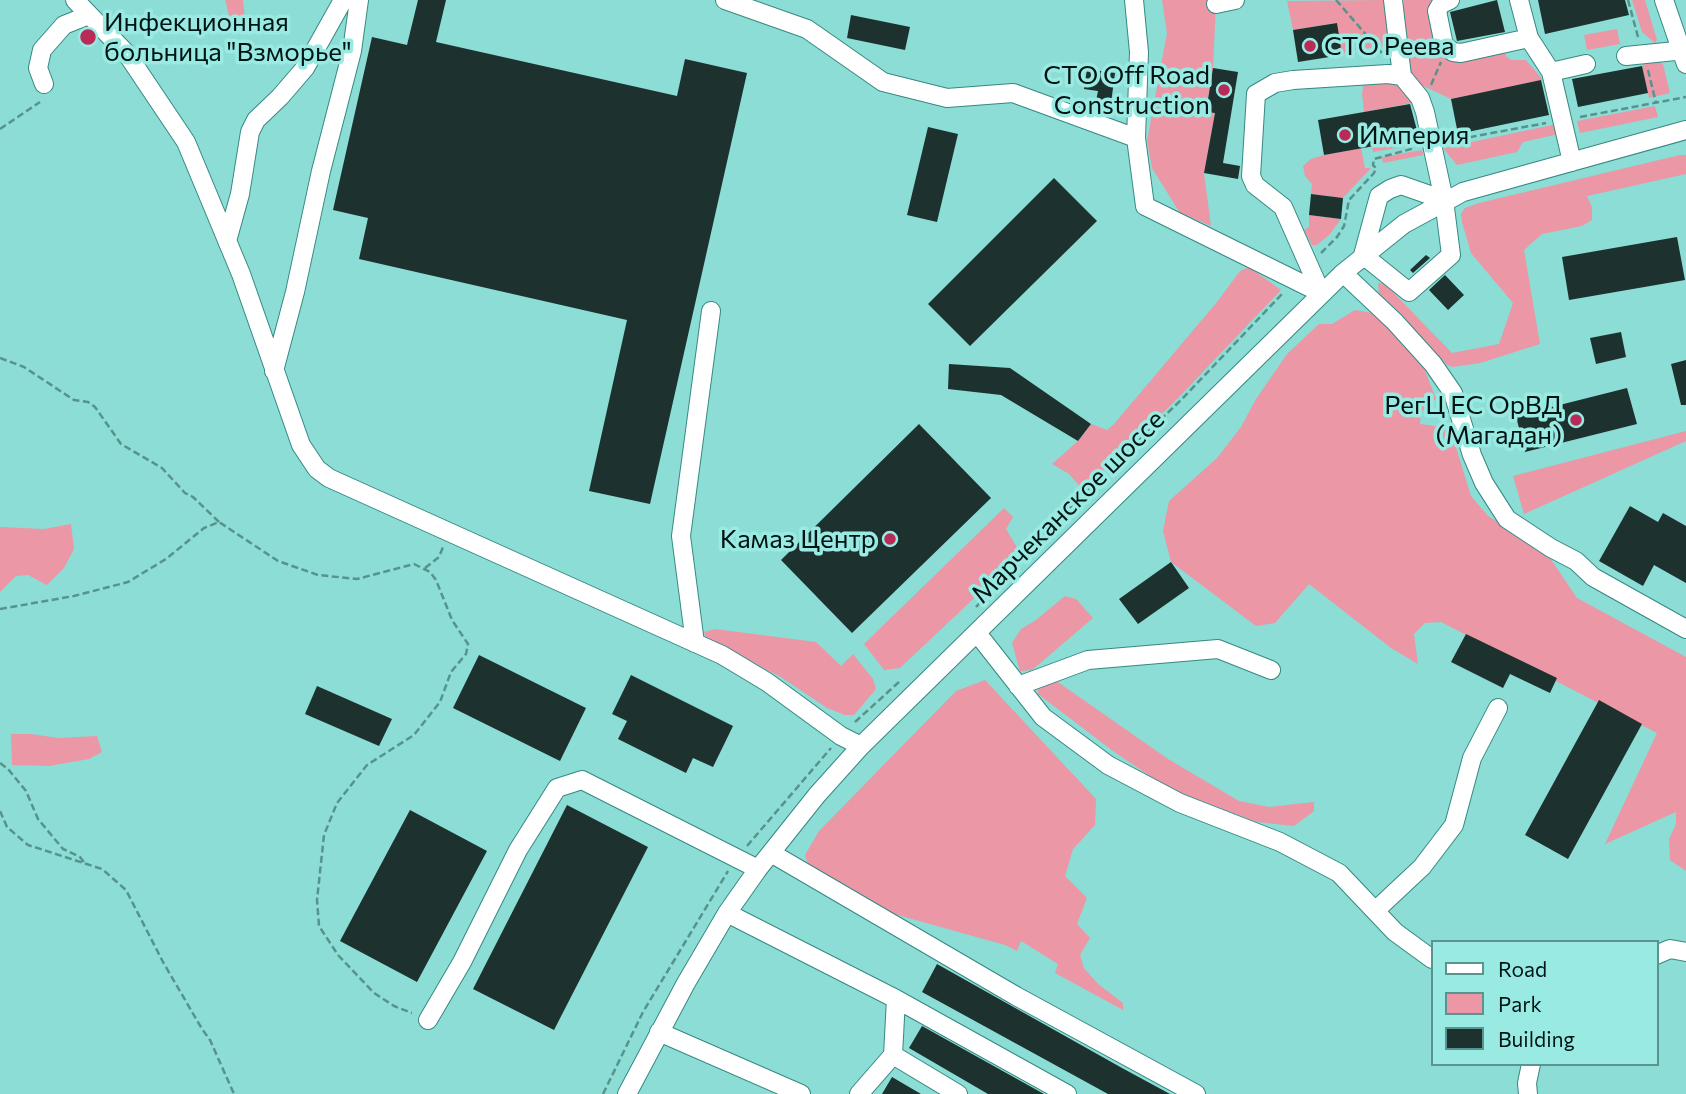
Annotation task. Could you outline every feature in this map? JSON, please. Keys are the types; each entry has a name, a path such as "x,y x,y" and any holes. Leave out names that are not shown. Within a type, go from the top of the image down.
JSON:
{"street":[{"path":"75,0 127,54 186,142 241,274 301,445 317,469 329,478 722,655 767,682 841,736 862,746"},
{"path":"227,242 240,194 250,132 256,120 305,68 343,0"},
{"path":"274,371 352,51 359,0"},
{"path":"725,0 807,29 883,82 947,98 1013,93 1136,138"},
{"path":"1134,0 1139,52 1136,138 1146,206 1321,293"},
{"path":"1216,4 1235,0"},
{"path":"1393,0 1401,71 1423,104 1444,200 1451,255 1409,292 1363,255 1379,197 1401,185 1444,200"},
{"path":"1450,0 1441,4 1437,11 1444,46 1454,52 1461,53 1529,38"},
{"path":"1519,0 1529,38 1550,72 1572,162"},
{"path":"1635,55 1684,55 1664,0"},
{"path":"44,84 38,68 41,50 64,25 89,15"},
{"path":"1550,72 1586,64"},
{"path":"1321,293 1283,207 1255,185 1251,176 1256,94 1275,83 1293,80 1401,71"},
{"name":"Марчеканское шоссе","path":"629,1093 659,1032 727,913 817,795 862,746 1321,293 1363,255 1404,224 1444,200 1480,186 1686,130"},
{"path":"1343,273 1395,322 1433,364 1454,393 1472,456 1484,484 1507,519 1576,561 1594,577 1686,629"},
{"path":"695,643 681,536 712,311"},
{"path":"977,633 1043,717 1108,765 1180,803 1280,842 1339,873 1395,932 1430,958"},
{"path":"1018,686 1088,660 1218,649 1271,670"},
{"path":"1375,911 1422,867 1454,825 1472,758 1498,708"},
{"path":"428,1020 462,962 518,850 557,788 582,780 758,869"},
{"path":"771,853 1016,996 1196,1094"},
{"path":"727,913 896,999 1067,1094"},
{"path":"1658,954 1670,949 1686,952"},
{"path":"859,1094 893,1055 896,999"},
{"path":"659,1032 801,1094"},
{"path":"893,1055 958,1094"},
{"path":"1528,1094 1531,1066"}],"path":[{"path":"1336,0 1401,71"},
{"path":"1628,0 1635,55 1656,103"},
{"path":"1423,104 1435,70 1443,58 1444,46"},
{"path":"0,129 41,101 46,91 44,84"},
{"path":"1374,173 1376,168 1373,161 1376,157 1432,144 1686,97"},
{"path":"0,358 24,367 74,400 88,402 121,444 162,468 185,493 219,522 278,561 318,575 356,579 415,564 425,568 436,580 447,611 468,644 466,654 451,672 440,702 414,735 368,765 337,803 324,835 317,900 319,926 351,970 374,993 394,1006 428,1020"},
{"path":"0,609 75,596 128,582 166,559 204,528 219,522"},
{"path":"425,568 439,557"},
{"path":"0,763 26,791 38,819 63,849 80,857 86,865"},
{"path":"0,811 7,827 28,845 102,869 126,890 170,974 210,1040 234,1094"}],"green space":[{"path":"225,0 243,0 245,19 230,19"},
{"path":"1162,0 1213,0 1216,4 1213,68 1206,111 1215,113 1204,173 1211,226 1180,213 1152,168 1147,141 1167,33"},
{"path":"1383,0 1386,4 1392,56 1387,57 1386,46 1347,51 1342,55 1336,23 1293,30 1287,1"},
{"path":"1404,0 1432,0 1440,46 1504,49 1511,60 1526,60 1543,80 1451,99 1417,83 1408,66 1403,20"},
{"path":"1632,0 1645,0 1657,40 1655,43 1642,32"},
{"path":"1617,29 1620,44 1587,50 1584,35"},
{"path":"1658,61 1663,64 1670,93 1649,98 1642,65"},
{"path":"1384,81 1402,87 1410,94 1412,103 1364,112 1364,83"},
{"path":"1655,106 1658,117 1580,133 1577,121"},
{"path":"1557,124 1559,134 1523,142 1517,152 1457,165 1443,148"},
{"path":"1419,138 1420,144 1373,152 1372,146"},
{"path":"1361,148 1365,168 1371,168 1343,198 1311,194 1312,184 1305,176 1303,166 1311,159"},
{"path":"1422,150 1423,155 1383,163 1382,157"},
{"path":"1686,155 1686,174 1587,196 1592,207 1592,220 1582,226 1542,234 1524,250 1540,344 1480,363 1453,367 1447,365 1379,294 1378,283 1385,284 1452,353 1499,344 1513,303 1471,253 1462,222 1461,214 1465,208"},
{"path":"1309,215 1341,219 1330,234 1317,245 1312,245 1304,230 1309,227"},
{"path":"1249,267 1281,290 1178,398 1083,490 1069,474 1052,464 1078,441 1091,424 1107,430 1114,424 1240,271"},
{"path":"1355,310 1373,313 1423,365 1436,399 1421,412 1420,424 1450,428 1471,496 1488,516 1546,552 1577,598 1686,657 1686,871 1670,860 1669,839 1676,824 1676,812 1605,844 1657,733 1441,622 1425,623 1414,634 1418,664 1391,648 1309,584 1275,623 1256,626 1171,562 1163,531 1169,501 1217,458 1241,427 1256,399 1287,354 1319,324 1332,324"},
{"path":"1686,431 1686,441 1524,514 1513,476"},
{"path":"1004,508 1013,517 1006,529 1021,554 900,668 884,670 864,644"},
{"path":"71,524 74,549 64,568 47,585 28,575 16,576 0,592 0,527 44,529"},
{"path":"1065,596 1076,599 1093,618 1032,670 1020,671 1012,643 1021,629"},
{"path":"715,629 816,642 841,666 853,654 873,679 876,689 854,715 845,715 827,708 781,677 707,640 704,632"},
{"path":"985,680 1096,799 1095,825 1073,849 1065,876 1087,898 1077,924 1090,938 1080,955 1084,968 1098,984 1123,1003 1123,1010 1055,973 1058,964 1021,941 1017,951 1005,945 894,914 808,864 805,855 819,831 956,691"},
{"path":"1055,680 1168,759 1239,801 1269,807 1314,802 1314,811 1294,826 1257,822 1169,789 1113,751 1038,694 1038,684"},
{"path":"11,734 58,738 97,736 102,752 89,759 49,766 12,765"}],"building":[{"path":"418,0 446,0 436,42 677,96 685,59 747,73 650,504 589,491 627,320 359,259 368,218 333,210 372,37 407,45"},
{"path":"1497,0 1505,32 1457,41 1450,12"},
{"path":"1538,0 1625,0 1629,15 1545,34"},
{"path":"851,15 910,27 905,50 847,38"},
{"path":"1337,23 1342,55 1298,62 1293,30"},
{"path":"1642,66 1648,93 1578,107 1572,79"},
{"path":"1213,68 1238,72 1223,163 1240,166 1238,179 1204,173 1215,113 1206,112"},
{"path":"1087,69 1115,73 1111,103 1096,101 1098,91 1084,89"},
{"path":"1541,80 1549,115 1458,134 1451,99"},
{"path":"1410,104 1419,138 1324,155 1318,120"},
{"path":"928,127 958,134 937,222 907,215"},
{"path":"1054,178 1097,221 970,346 928,304"},
{"path":"1311,194 1343,198 1341,219 1309,215"},
{"path":"1677,237 1685,280 1569,300 1562,257"},
{"path":"1426,255 1430,258 1413,273 1410,270"},
{"path":"1445,275 1464,295 1448,310 1429,290"},
{"path":"1621,332 1626,357 1596,364 1590,338"},
{"path":"1686,360 1686,405 1681,405 1671,364"},
{"path":"949,364 1010,368 1091,424 1078,441 1001,395 948,389"},
{"name":"РегЦ ЕС ОрВД (Магадан)","path":"1627,388 1637,424 1525,452 1516,416"},
{"path":"919,424 991,498 852,633 781,560"},
{"path":"1630,506 1658,522 1663,513 1686,526 1686,583 1654,565 1643,586 1599,561"},
{"path":"1171,562 1189,588 1138,624 1119,599"},
{"path":"1466,634 1557,678 1550,693 1510,674 1503,688 1451,662"},
{"path":"479,655 586,708 560,761 453,708"},
{"path":"631,675 733,726 713,767 693,758 686,773 618,739 627,721 612,714"},
{"path":"317,686 392,719 379,746 305,714"},
{"path":"1599,700 1642,724 1568,859 1525,835"},
{"path":"567,805 648,847 554,1030 473,989"},
{"path":"410,810 487,851 417,982 340,941"},
{"path":"937,964 1170,1094 1108,1094 922,992"},
{"path":"922,1026 1044,1094 988,1094 909,1048"},
{"path":"892,1077 921,1094 882,1094"}],"place":[{"name":"Инфекционная больница \"Взморье\"","path":"88,37"},
{"name":"СТО Реева","path":"1310,46"},
{"name":"СТО Off Road Construction","path":"1224,90"},
{"name":"Империя","path":"1345,135"},
{"name":"РегЦ ЕС ОрВД (Магадан)","path":"1576,420"},
{"name":"Камаз Центр","path":"890,539"}]}
